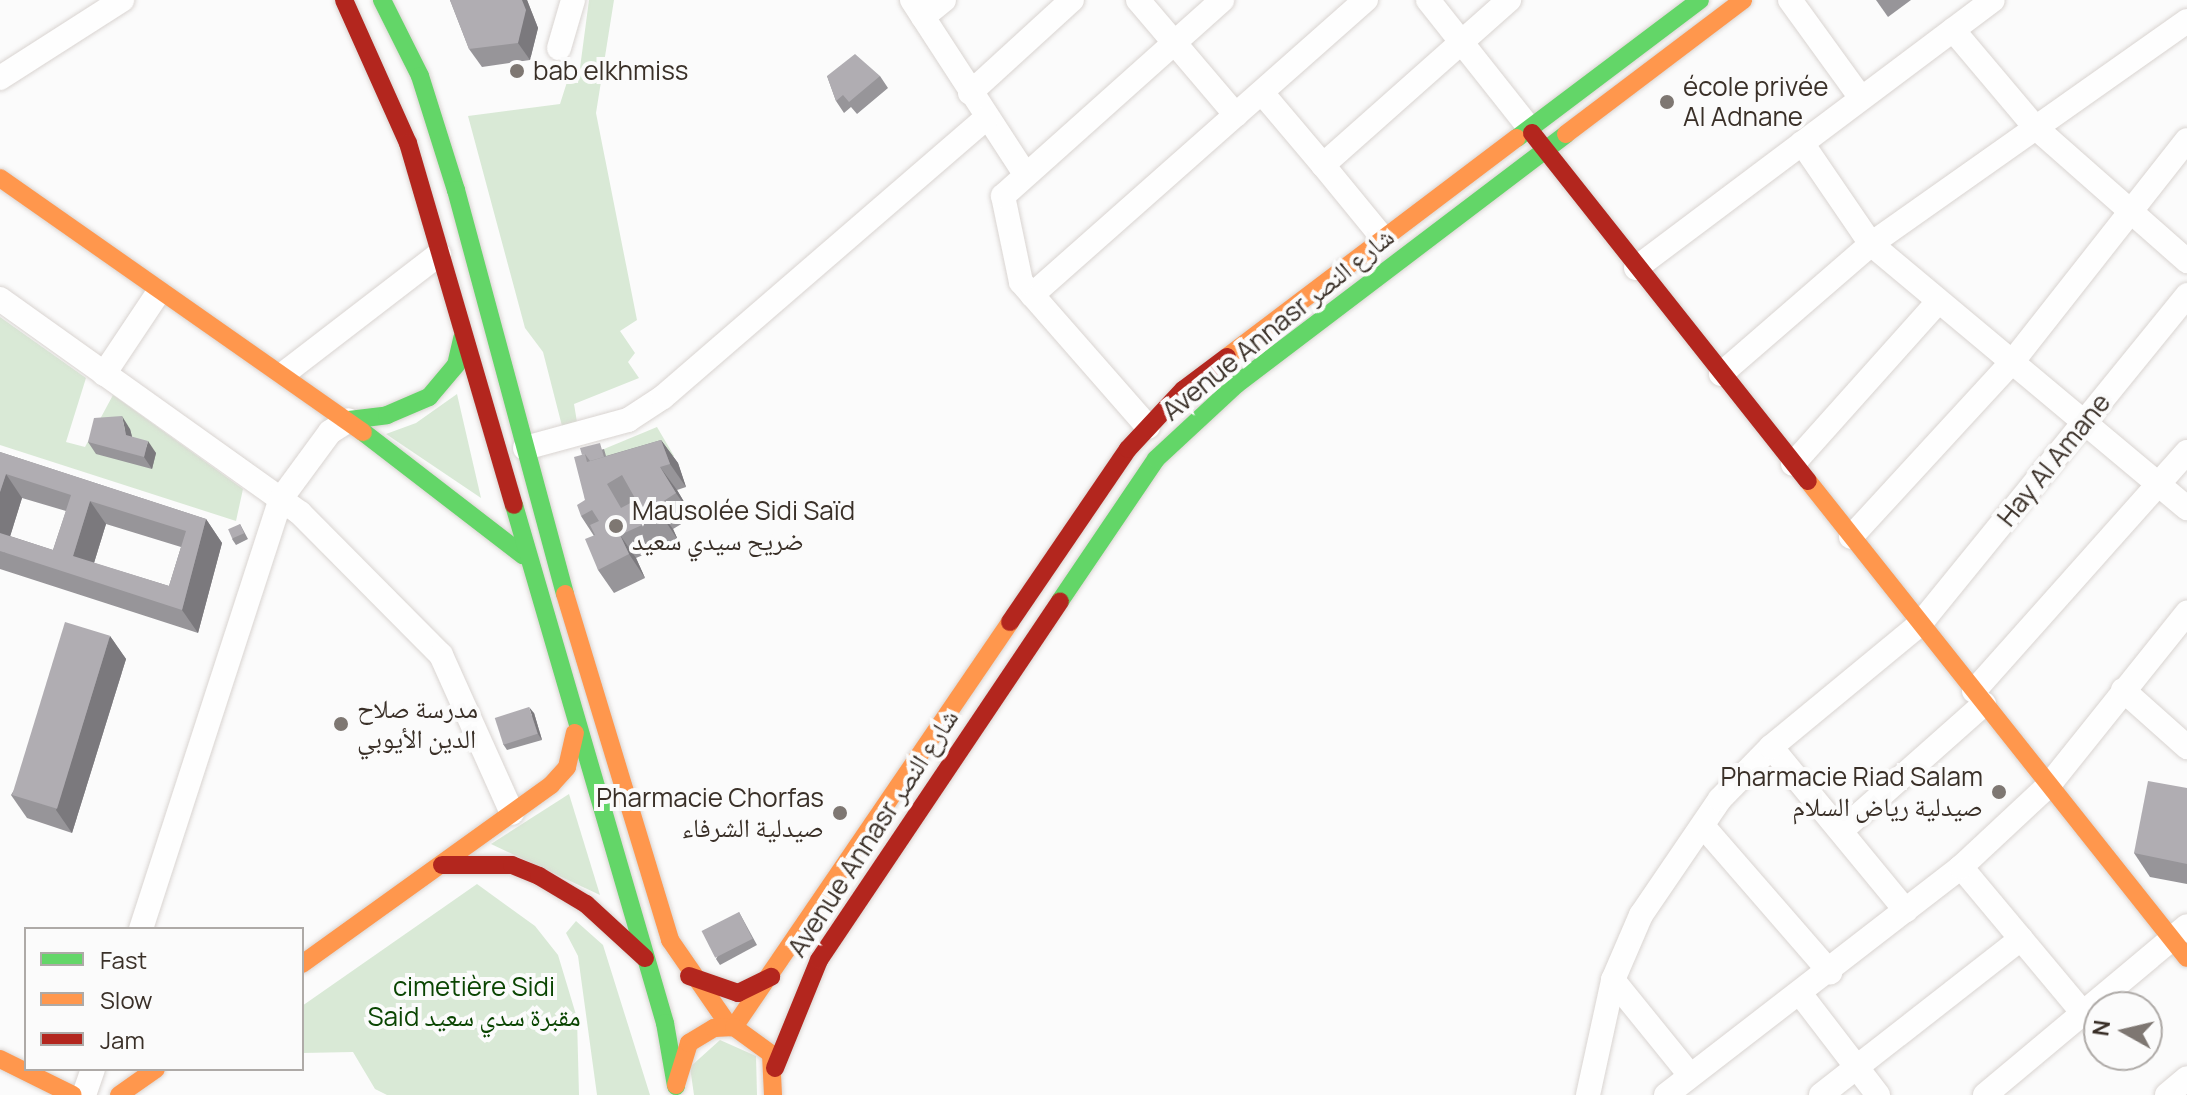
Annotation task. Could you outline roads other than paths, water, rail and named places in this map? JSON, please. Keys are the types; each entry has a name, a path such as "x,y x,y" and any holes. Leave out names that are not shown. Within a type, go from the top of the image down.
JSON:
{"main road":[{"path":"344,0 408,143 523,555 645,958 678,1091"},
{"path":"382,0 434,120 586,667 687,974 732,1027 762,1041 775,1068"},
{"name":"Avenue Annasr شارع النصر","path":"732,1027 771,977 1148,427 1183,390 1528,126 1700,0"},
{"name":"Avenue Annasr شارع النصر","path":"773,1095 775,1068 819,960 1156,459 1237,384 1743,0"},
{"path":"1528,126 1543,151 1979,698 2182,941"},
{"path":"0,178 158,293 286,372 523,555"},
{"path":"349,420 409,409 429,397 456,365 462,338"},
{"path":"304,963 442,865 561,775 575,733"},
{"path":"442,865 512,865 539,876 586,904 645,958"},
{"path":"687,974 728,993 771,977"},
{"path":"678,1091 689,1043 732,1027"},
{"path":"0,1059 24,1071"},
{"path":"24,1071 73,1095"},
{"path":"119,1095 153,1071"}],"street":[{"path":"0,78 122,0"},
{"path":"559,48 573,0"},
{"path":"944,0 917,9 1023,171"},
{"path":"970,93 1072,0"},
{"path":"1138,0 1236,115"},
{"path":"1148,427 1032,295 1015,270 1003,212 1003,196 1023,171 1222,0"},
{"path":"1032,295 1366,0"},
{"path":"1428,0 1461,36 1528,126"},
{"path":"1323,165 1461,36 1509,0"},
{"path":"1790,0 1861,98"},
{"path":"1636,268 1993,0"},
{"path":"2180,0 2187,8"},
{"path":"1721,374 1871,244 2187,21"},
{"path":"1953,30 2035,127 2187,261"},
{"path":"1653,33 1667,57"},
{"path":"1263,94 1382,237"},
{"path":"525,448 628,420 663,397 986,118"},
{"path":"1851,537 2013,361 2128,209 2187,140"},
{"path":"1802,143 1871,244 1936,304 2013,361 2187,508"},
{"path":"286,372 439,254"},
{"path":"104,374 158,293"},
{"name":"Hay Al Amane","path":"1588,1095 1613,980 1641,915 1703,826 1771,747 1920,624 2187,295"},
{"path":"0,299 280,500 441,655 512,813"},
{"path":"1793,464 1936,304"},
{"path":"142,927 280,500 330,432 349,420"},
{"path":"1842,830 1979,698 2187,452"},
{"path":"1666,1095 1802,996 1961,867 2049,785 2123,690 2185,619"},
{"path":"2123,690 2187,747"},
{"path":"1771,747 1906,911"},
{"path":"1703,826 1830,972"},
{"path":"1961,867 2083,1013 1985,1095"},
{"path":"1821,1095 2021,939"},
{"path":"2113,991 2182,941"},
{"path":"1613,980 1690,1075"},
{"path":"1802,996 1878,1095"},
{"path":"84,1095 92,1071"},
{"path":"2167,1095 2187,1078"}],"place":[{"name":"bab elkhmiss","path":"517,71"},
{"name":"école privée Al Adnane","path":"1667,102"},
{"name":"Mausolée Sidi Saïd ضريح سيدي سعيد","path":"616,526"},
{"name":"مدرسة صلاح الدين الأيوبي","path":"341,724"},
{"name":"Pharmacie Riad Salam صيدلية رياض السلام","path":"1999,792"},
{"name":"Pharmacie Chorfas صيدلية الشرفاء","path":"840,813"}],"park label":[{"name":"cimetière Sidi Said مقبرة سدي سعيد","path":"474,1002"}]}
